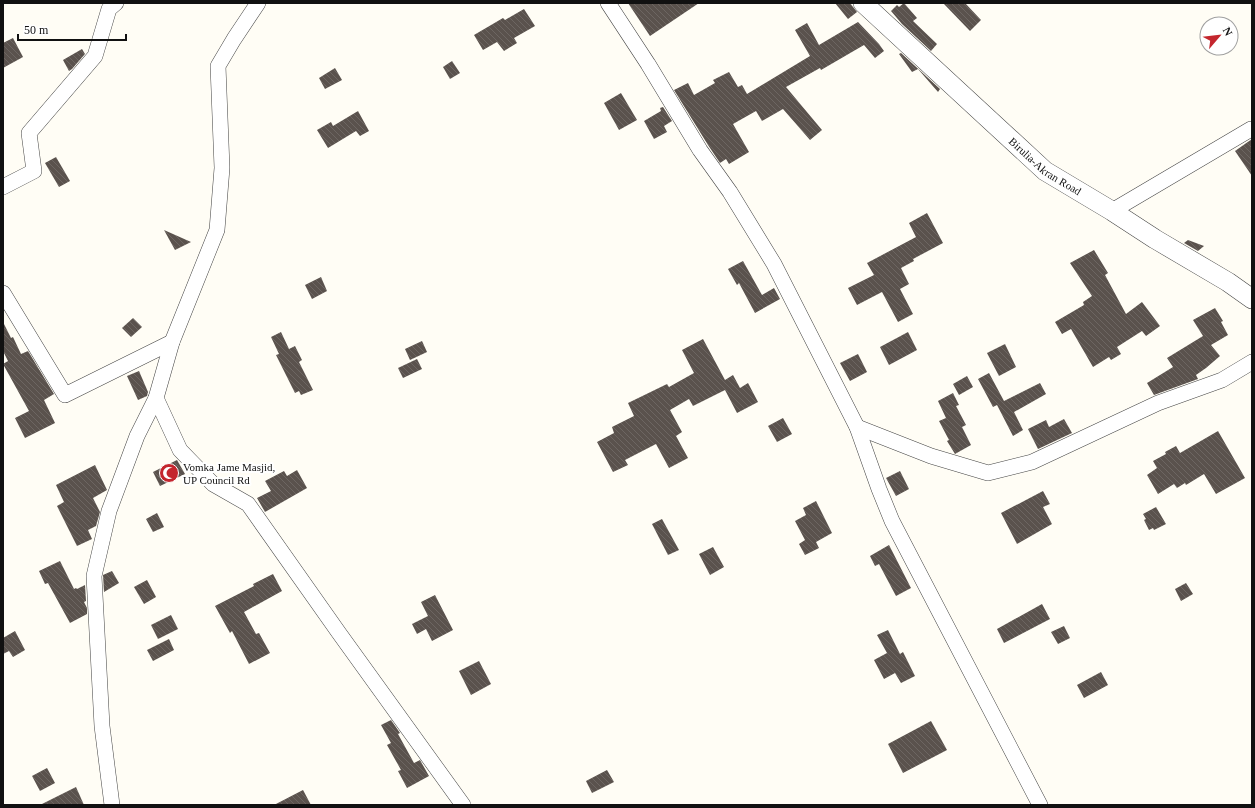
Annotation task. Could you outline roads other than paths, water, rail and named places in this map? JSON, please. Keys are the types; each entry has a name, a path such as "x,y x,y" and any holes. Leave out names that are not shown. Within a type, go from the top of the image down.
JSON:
{"street":[{"path":"3,187 34,171 29,133 96,56 109,8 116,3"},
{"path":"112,805 102,726 94,576 109,511 137,436 156,398 172,342 217,230 222,168 218,66 258,3"},
{"path":"608,3 648,64 700,150 730,192 774,264 857,427 892,521 1040,805"},
{"name":"Birulia-Akran Road","path":"863,3 1045,171 1228,282 1252,299"},
{"path":"1112,211 1251,129"},
{"path":"3,292 65,396 172,342"},
{"path":"857,427 931,456 988,473 1032,462 1158,403 1222,380 1252,362"},
{"path":"156,398 180,450 213,484 248,504 339,634 463,805"}],"place":[{"name":"Vomka Jame Masjid, UP Council Rd","path":"169,473"}]}
